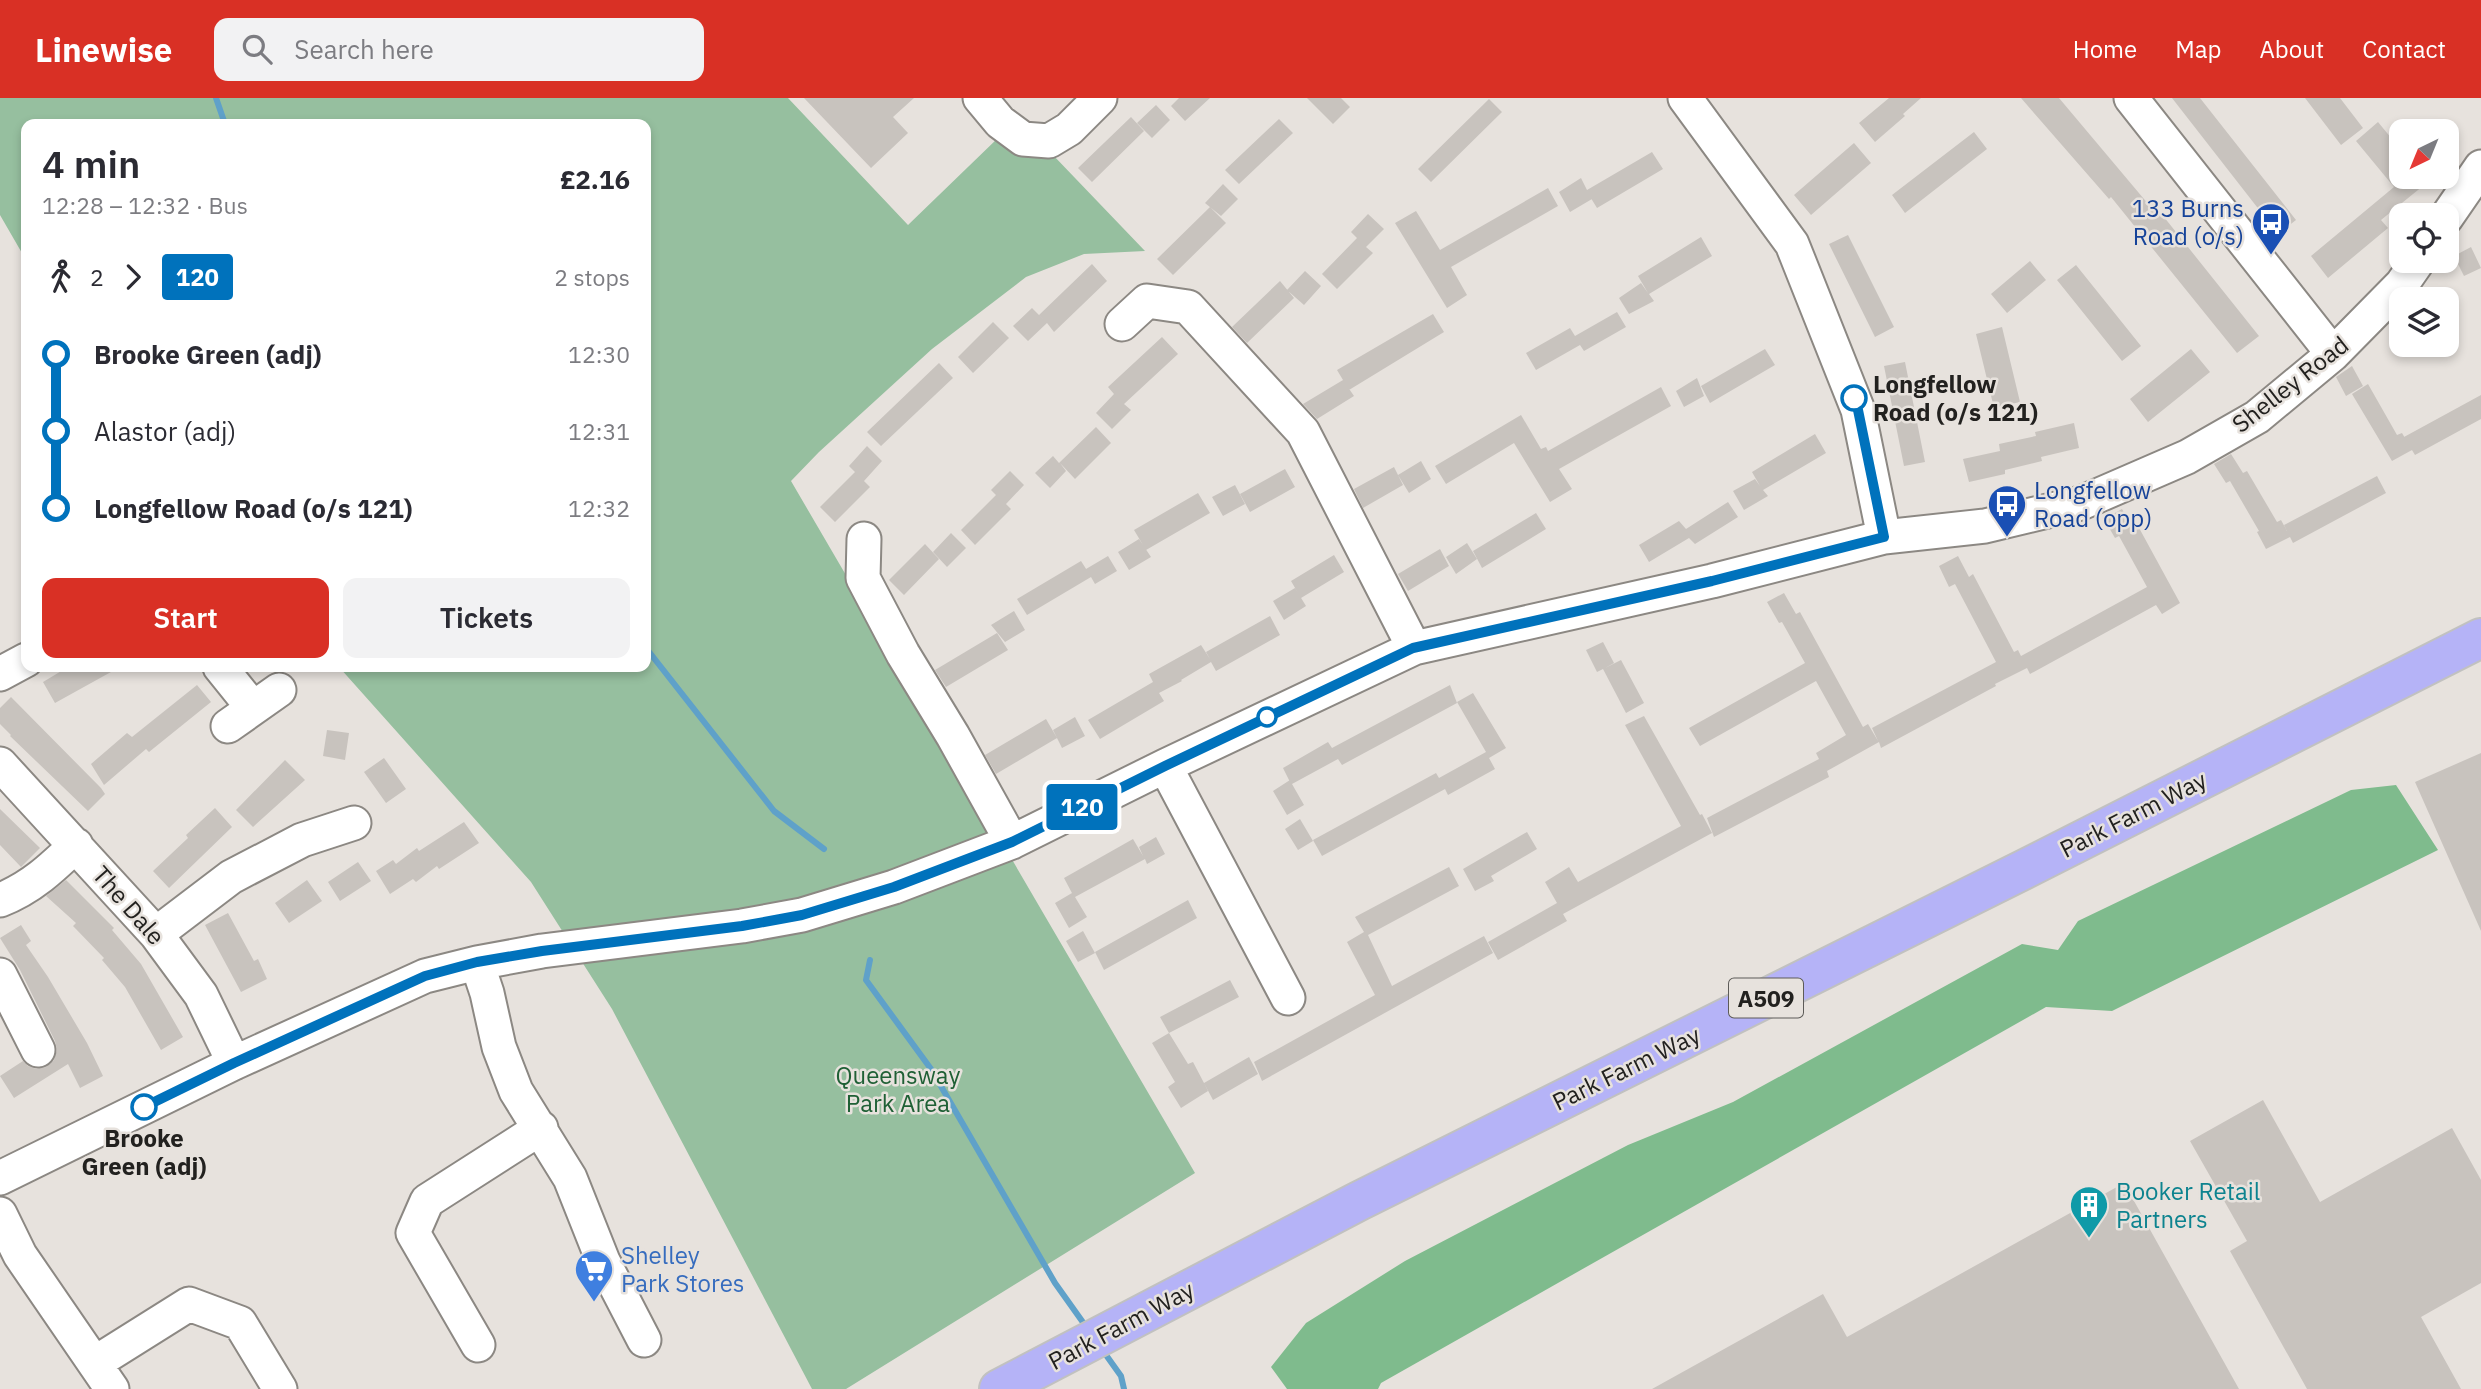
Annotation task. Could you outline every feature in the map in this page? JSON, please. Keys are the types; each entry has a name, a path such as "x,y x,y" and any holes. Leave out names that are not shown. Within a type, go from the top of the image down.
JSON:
{"highway":[{"name":"Park Farm Way","path":"999,1389 1359,1201 2481,638"}],"street":[{"path":"980,98 1000,122 1023,139 1049,141 1069,129 1100,98"},
{"path":"1685,98 1792,244 1858,410 1884,537"},
{"path":"2131,98 2333,354"},
{"path":"2456,203 2481,167"},
{"name":"Shelley Road","path":"0,1178 234,1063 425,976 477,962 542,951 742,926 802,915 894,887 1012,842 1413,648 1712,581 1884,537 1985,526 2081,503 2187,457 2257,416 2333,354 2410,273"},
{"path":"1122,324 1147,301 1188,307 1303,432 1413,648"},
{"path":"864,539 863,578 903,654 953,736 1012,842"},
{"path":"0,674 21,663"},
{"path":"224,672 254,708"},
{"name":"The Dale","path":"0,764 156,934 201,995 234,1063"},
{"path":"1165,766 1288,998"},
{"path":"156,934 231,877 302,840 354,823"},
{"path":"0,900 16,894 42,878 76,845"},
{"path":"477,962 499,1047 516,1091 570,1178 603,1261 644,1340"},
{"path":"0,975 21,1040"},
{"path":"478,1345 413,1233 427,1201 541,1128"},
{"path":"0,1214 20,1255 104,1376 189,1304 240,1323 280,1389"}],"green space":[{"name":"Queensway Park Area","path":"0,98 788,98 908,225 999,137 1052,154 1145,251 1084,254 1026,277 932,349 791,481 1195,1173 846,1389 812,1389 612,1009 531,882 343,672 651,672 651,119 21,119 21,251 0,215"},
{"path":"2396,785 2438,850 2112,1011 2046,1007 1381,1383 1378,1389 1287,1389 1271,1367 1306,1323 1405,1261 1628,1145 1733,1102 2022,944 2058,950 2078,921 2351,790"}],"building":[{"path":"804,98 914,98 893,117 908,133 871,168"},
{"path":"1179,98 1210,98 1185,121 1171,106"},
{"path":"1307,98 1341,98 1350,107 1333,124"},
{"path":"1889,98 1921,98 1875,142 1859,123"},
{"path":"2021,98 2059,98 2149,205 2152,202 2259,336 2237,353 2111,197 2109,199"},
{"path":"2172,98 2200,98 2296,220 2278,234"},
{"path":"2305,98 2340,98 2363,128 2341,145"},
{"path":"1489,99 1502,112 1431,182 1418,169"},
{"path":"1156,105 1170,120 1152,138 1137,123"},
{"path":"1131,117 1144,131 1092,182 1078,168"},
{"path":"1279,119 1293,133 1239,184 1225,170"},
{"path":"2378,122 2389,135 2389,181 2356,141"},
{"path":"1974,132 1987,149 1905,213 1892,195"},
{"path":"1854,143 1871,163 1811,215 1794,195"},
{"path":"1652,152 1663,169 1597,208 1592,199 1570,212 1559,192 1581,178 1587,190"},
{"path":"1223,184 1238,199 1221,216 1205,203"},
{"path":"1548,188 1558,206 1451,267 1467,295 1447,308 1395,223 1416,211 1440,250"},
{"path":"2392,189 2419,189 2402,203 2389,203 2389,214 2381,220 2388,228 2328,278 2311,256"},
{"path":"1210,207 1226,223 1173,275 1157,259"},
{"path":"1368,214 1384,229 1366,247 1373,253 1337,289 1322,274 1357,238 1351,232"},
{"path":"1848,235 1894,327 1875,337 1829,244"},
{"path":"1701,237 1712,256 1649,294 1654,301 1629,314 1619,298 1641,283 1648,293 1638,276"},
{"path":"2471,247 2481,268 2464,276 2459,266 2459,253"},
{"path":"2030,261 2046,280 2007,313 1991,294"},
{"path":"1092,264 1107,281 1054,332 1047,323 1028,341 1013,326 1032,308 1039,315"},
{"path":"2076,265 2141,346 2122,361 2057,280"},
{"path":"1305,271 1321,286 1304,305 1287,290"},
{"path":"1280,281 1294,298 1247,343 1232,327"},
{"path":"1617,312 1626,327 1584,351 1580,345 1536,370 1526,353 1570,328 1575,336"},
{"path":"1433,314 1444,332 1349,390 1337,370"},
{"path":"993,322 1009,338 973,373 958,357"},
{"path":"2002,327 2020,402 1994,408 1976,334"},
{"path":"1162,337 1178,354 1124,404 1131,410 1112,429 1096,413 1114,394 1108,387"},
{"path":"1765,349 1775,365 1710,403 1701,386"},
{"path":"2191,349 2210,372 2148,422 2130,399"},
{"path":"1905,362 1925,462 1904,466 1884,366"},
{"path":"939,363 953,378 881,446 867,432"},
{"path":"2352,366 2363,386 2346,396 2336,377"},
{"path":"1697,378 1704,396 1684,407 1676,391"},
{"path":"1343,380 1354,396 1317,419 1303,404"},
{"path":"2368,384 2397,435 2402,433 2412,450 2392,461 2352,394"},
{"path":"1661,387 1671,406 1559,469 1572,489 1550,502 1514,443 1446,484 1435,466 1521,415 1541,449 1546,447 1548,451"},
{"path":"2481,395 2481,419 2415,455 2404,437"},
{"path":"2074,423 2079,448 2041,457 2042,461 2005,470 2005,474 1969,482 1963,459 2000,451 1999,444 2036,436 2035,432"},
{"path":"1096,427 1111,443 1075,479 1060,463 1066,471 1050,488 1035,473 1053,456 1059,463"},
{"path":"1815,434 1826,453 1763,490 1768,496 1744,510 1733,491 1755,479 1760,486 1752,472"},
{"path":"867,446 882,461 864,481 870,487 835,522 820,507 855,472 849,466"},
{"path":"2231,454 2243,473 2247,471 2277,522 2281,520 2287,531 2284,525 2377,476 2386,493 2293,543 2290,537 2266,549 2257,532 2259,531 2230,481 2226,483 2214,464"},
{"path":"1421,461 1431,479 1409,493 1398,475"},
{"path":"1394,467 1403,485 1363,508 1354,489"},
{"path":"1285,469 1295,487 1250,512 1240,494"},
{"path":"1010,471 1024,485 1006,504 1011,509 975,545 961,530 996,495 991,490"},
{"path":"1235,485 1245,504 1223,516 1212,497"},
{"path":"1198,493 1210,513 1146,550 1134,530"},
{"path":"1728,502 1738,517 1695,544 1689,538 1649,562 1639,545 1679,521 1686,529"},
{"path":"2122,509 2133,529 2138,526 2180,603 2162,614 2156,605 2030,674 2027,668 1995,684 1996,686 1881,748 1879,742 1827,771 1829,777 1714,837 1707,818 1819,759 1816,753 1846,735 1816,681 1700,746 1689,728 1805,663 1782,622 1779,623 1767,602 1784,593 1796,614 1800,612 1863,727 1868,724 1878,741 1872,728 1996,662 1955,584 1949,587 1939,566 1958,556 1969,577 1973,574 2014,652 2018,650 2021,656 2147,587 2119,536 2115,538 2104,519"},
{"path":"1536,513 1546,529 1482,568 1473,551"},
{"path":"951,533 966,548 947,567 933,552"},
{"path":"1139,539 1151,557 1129,570 1118,552"},
{"path":"1467,543 1477,559 1456,574 1446,557"},
{"path":"925,544 939,559 904,595 889,580"},
{"path":"1440,549 1449,566 1408,591 1398,574"},
{"path":"1334,555 1344,572 1301,598 1291,581"},
{"path":"1108,556 1117,571 1095,584 1091,577 1027,615 1017,599 1081,561 1086,569"},
{"path":"1295,588 1306,606 1284,620 1273,601"},
{"path":"1014,611 1025,630 1005,642 991,625"},
{"path":"1270,616 1280,635 1216,671 1211,662 1159,693 1164,701 1100,739 1088,720 1153,682 1149,674 1201,645 1210,659 1206,652"},
{"path":"997,633 1008,650 946,687 935,670"},
{"path":"1603,642 1614,663 1605,668 1621,660 1644,703 1626,713 1603,669 1597,672 1586,650"},
{"path":"60,672 111,672 55,703 43,682"},
{"path":"197,685 211,702 149,752 146,749 104,785 91,764 127,733 132,737"},
{"path":"1450,685 1457,703 1342,765 1338,759 1292,784 1304,805 1287,815 1273,791 1289,780 1283,768 1328,742 1332,748"},
{"path":"1473,693 1506,748 1489,758 1495,769 1448,795 1445,789 1322,856 1313,840 1436,773 1439,778 1486,752 1457,702"},
{"path":"11,697 101,788 105,794 88,811 0,724 0,708"},
{"path":"1644,716 1712,833 1563,914 1567,921 1498,960 1488,942 1557,903 1545,882 1569,867 1578,882 1681,826 1625,725"},
{"path":"1075,717 1085,736 1062,748 1053,730"},
{"path":"1046,719 1057,738 996,774 985,755"},
{"path":"327,730 349,733 345,760 323,756"},
{"path":"2481,753 2481,931 2415,782"},
{"path":"384,758 406,789 386,803 364,772"},
{"path":"285,760 305,780 253,827 236,810"},
{"path":"215,808 232,827 169,888 153,871"},
{"path":"0,809 40,848 21,867 0,845"},
{"path":"1300,819 1313,841 1298,850 1285,829"},
{"path":"464,822 479,843 439,869 437,866 416,882 413,879 390,894 376,871 393,860 396,864 417,848 419,851"},
{"path":"1527,832 1537,849 1491,876 1494,881 1475,891 1463,869"},
{"path":"1156,837 1165,854 1147,864 1145,859 1075,897 1087,917 1069,928 1055,903 1072,893 1064,878 1133,839 1143,856 1139,847"},
{"path":"358,862 371,881 340,901 328,882"},
{"path":"1449,867 1459,886 1368,935 1392,986 1484,936 1493,953 1262,1081 1254,1062 1375,995 1347,942 1364,932 1355,917"},
{"path":"66,880 114,928 112,930 141,964 183,1037 161,1050 125,987 102,960 104,958 73,926 76,923 46,896"},
{"path":"307,880 322,901 289,923 275,903"},
{"path":"1188,900 1197,918 1104,970 1095,952"},
{"path":"228,913 254,961 258,959 267,979 241,992 205,925"},
{"path":"21,925 31,941 26,945 87,1043 103,1076 80,1088 68,1064 14,1098 0,1076 23,1061 36,1069 46,1067 54,1060 57,1050 20,970 0,938"},
{"path":"1083,931 1095,953 1078,962 1066,941"},
{"path":"1230,980 1239,997 1169,1033 1160,1017"},
{"path":"1169,1033 1188,1064 1193,1062 1208,1091 1181,1108 1168,1087 1175,1082 1152,1043"},
{"path":"1249,1057 1258,1074 1213,1100 1204,1083"},
{"path":"2263,1100 2320,1202 2452,1128 2481,1180 2481,1283 2421,1317 2461,1389 2307,1389 2230,1251 2247,1241 2190,1141"},
{"name":"Booker Retail Partners","path":"2124,1183 2239,1389 1652,1389 1823,1294 1847,1337"}],"waterway":[{"path":"216,98 223,119"},
{"path":"651,654 774,811 824,849"},
{"path":"870,960 866,980 931,1069 1055,1283 1087,1328"},
{"path":"1101,1348 1121,1376 1124,1389"}],"bus line":[{"name":"120","path":"144,1107 425,976 477,962 542,951 742,926 802,915 894,887 1012,842 1413,648 1712,581 1884,537 1854,398"}],"place":[{"name":"133 Burns Road (o/s)","path":"2271,256"},
{"name":"Longfellow Road (o/s 121)","path":"1854,398"},
{"name":"Longfellow Road (opp)","path":"2007,538"},
{"name":"Brooke Green (adj)","path":"144,1107"},
{"name":"Booker Retail Partners","path":"2089,1239"},
{"name":"Shelley Park Stores","path":"594,1303"}]}
